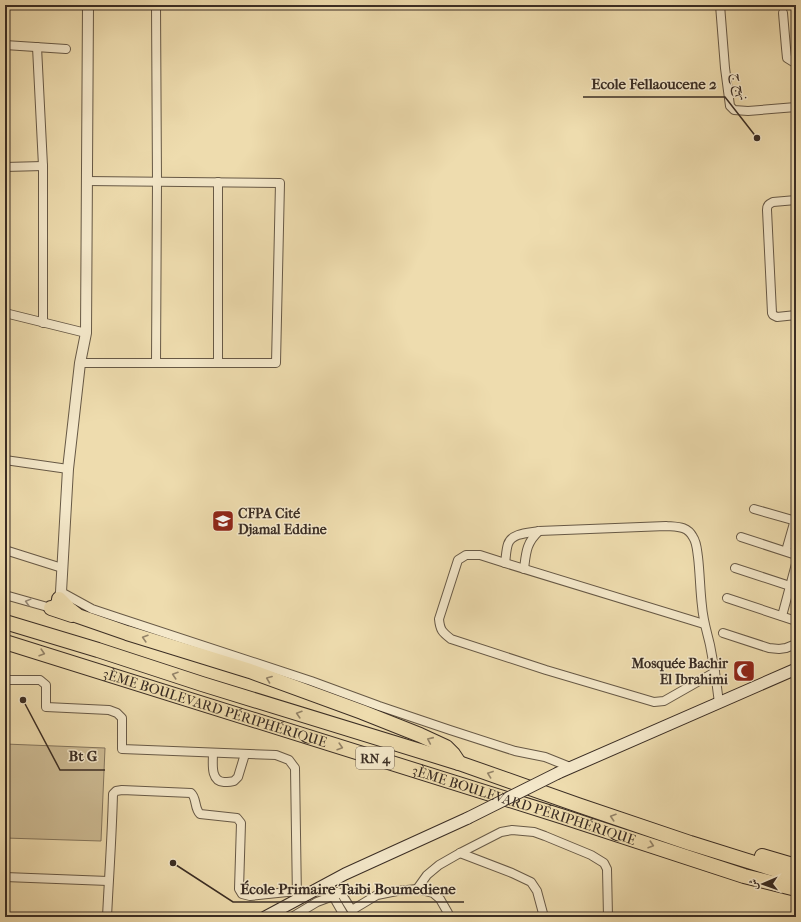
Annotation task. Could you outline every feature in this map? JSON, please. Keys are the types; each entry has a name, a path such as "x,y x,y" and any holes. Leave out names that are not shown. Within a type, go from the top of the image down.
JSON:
{"highway":[{"path":"57,600 78,616 127,633 250,671 362,712 446,746 454,754 459,763"},
{"name":"3ÈME BOULEVARD PÉRIPHÉRIQUE","path":"5,622 98,650 210,687 459,763 578,806 796,876"},
{"name":"3ÈME BOULEVARD PÉRIPHÉRIQUE","path":"5,642 556,814 744,876 796,889"},
{"name":"3ÈME BOULEVARD PÉRIPHÉRIQUE","path":"690,843 725,847 771,858 796,866"},
{"name":"3ÈME BOULEVARD PÉRIPHÉRIQUE","path":"744,876 783,895 796,899"}],"main road":[{"path":"265,917 297,895 334,890 369,863 468,818 558,772 796,669"}],"street":[{"path":"57,600 62,568 68,469 80,364 86,333 88,5"},
{"path":"156,5 156,363"},
{"name":"نهج ج","path":"720,5 725,68 730,106 734,110 748,111 796,107"},
{"path":"783,13 787,58 796,63"},
{"path":"5,45 66,49"},
{"path":"38,47 43,166 43,323"},
{"path":"5,168 43,166"},
{"path":"80,364 276,363 280,183 86,181"},
{"path":"218,182 218,363"},
{"path":"796,200 773,202 769,204 767,210 772,315 777,317 796,315"},
{"path":"5,313 86,333"},
{"path":"5,460 68,469"},
{"path":"754,508 796,519 786,551"},
{"path":"505,563 508,544 511,539 517,535 539,531 666,526 681,527 688,530 694,538 697,547 704,624 715,672 719,703"},
{"path":"524,569 526,552 533,536 539,531"},
{"path":"741,537 796,555"},
{"path":"5,550 62,568"},
{"path":"704,624 480,555 466,555 458,560 439,619 440,627 443,633 450,639 546,670 654,702 664,701 715,672"},
{"path":"782,616 793,587 796,564"},
{"path":"735,568 793,587"},
{"path":"5,595 57,600 92,609 311,681 450,730 514,751 545,757 570,767"},
{"path":"727,598 796,621"},
{"path":"723,633 769,648 786,648 796,644"},
{"path":"5,680 40,680 46,685 46,708 109,710 117,712 122,718 122,749 276,755 289,760 294,768 297,895 250,896 242,894 239,889 240,823 237,818 200,814 197,811 193,795 191,793 122,790 116,791 113,794 107,917"},
{"path":"213,753 214,774 217,780 223,782 234,781 238,776 245,754"},
{"path":"417,889 427,875 439,865 460,853 501,832 521,830 534,832 545,836 591,855 604,863 607,869 608,917"},
{"path":"460,853 531,882 536,891 544,917"},
{"path":"5,877 108,881"},
{"path":"334,890 354,913 377,895 417,889 433,893 440,899 448,913 448,917"},
{"path":"292,917 334,890"},
{"path":"334,890 345,917"}],"shaded area":[{"path":"5,744 105,748 101,841 5,838"}],"place":[{"name":"Ecole Fellaoucene 2","path":"757,138"},
{"name":"CFPA Cité Djamal Eddine","path":"223,521"},
{"name":"Mosquée Bachir El Ibrahimi","path":"744,671"},
{"name":"Bt G","path":"23,700"},
{"name":"École Primaire Taibi Boumediene","path":"173,863"}]}
